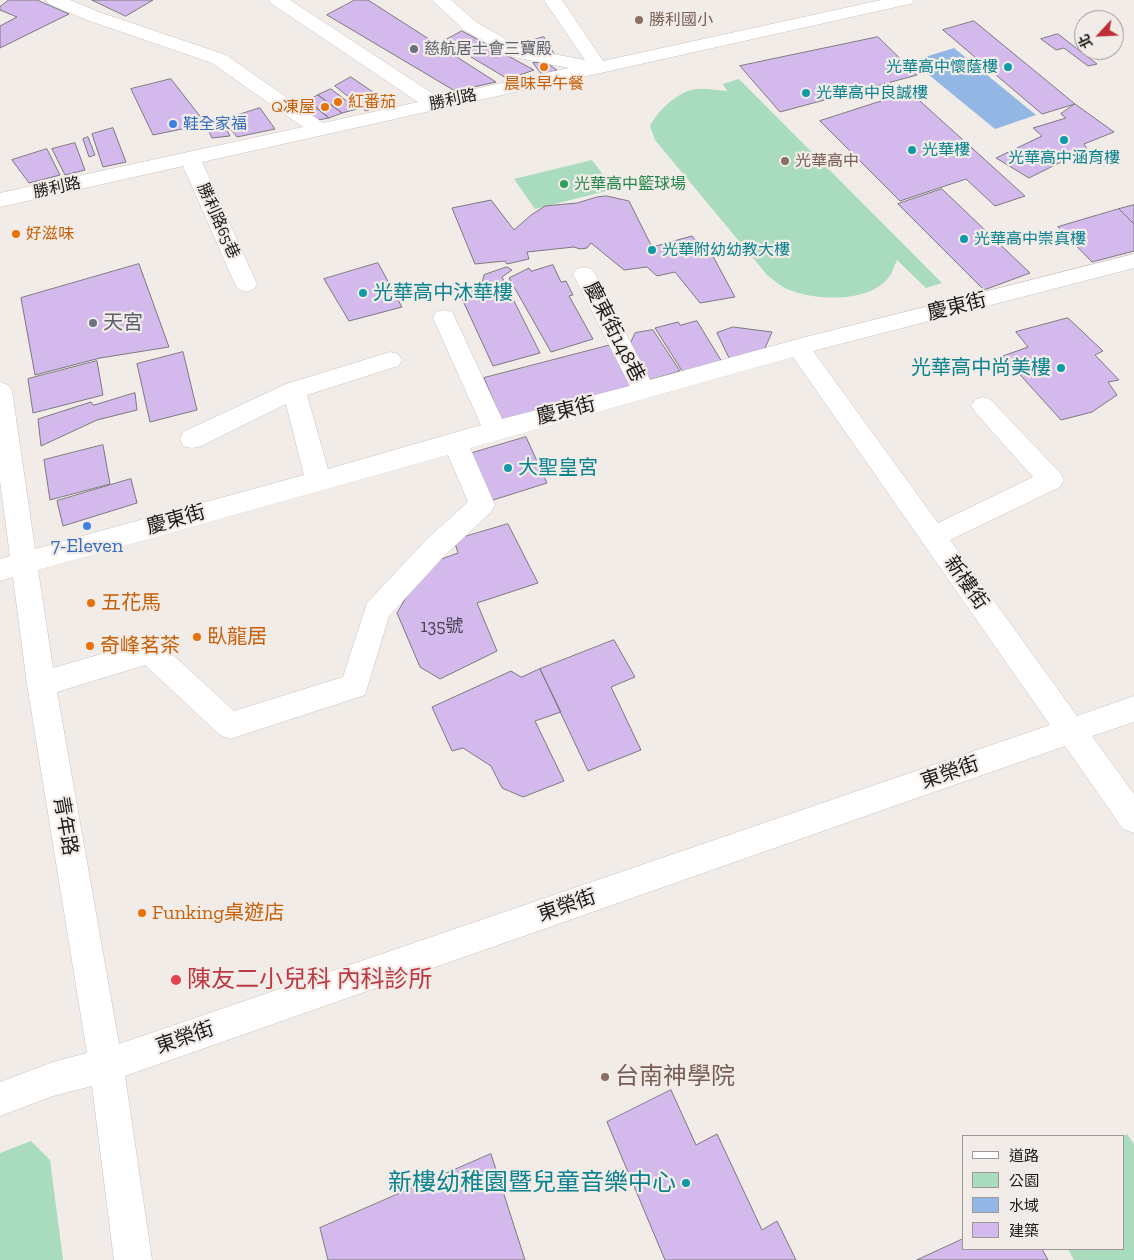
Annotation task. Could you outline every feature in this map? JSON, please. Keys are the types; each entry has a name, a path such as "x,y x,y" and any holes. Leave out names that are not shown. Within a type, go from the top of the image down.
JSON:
{"street":[{"path":"55,0 93,16 219,59 319,129"},
{"path":"284,4 311,0"},
{"path":"441,0 470,26 515,52 599,68"},
{"path":"553,0 599,68"},
{"name":"勝利路","path":"0,200 905,0"},
{"path":"284,4 435,104"},
{"name":"勝利路65巷","path":"190,158 246,284"},
{"name":"慶東街","path":"12,567 495,430 798,347 1078,278 1134,261"},
{"name":"慶東街148巷","path":"584,274 644,390"},
{"path":"444,318 495,430"},
{"name":"新樓街","path":"798,347 1070,732 1134,819"},
{"path":"192,440 294,390 390,360"},
{"path":"294,390 318,480"},
{"name":"青年路","path":"0,391 12,567 41,684 112,1101 133,1260"},
{"path":"934,537 1051,480 982,406"},
{"path":"41,684 150,652 230,726 355,686 377,611 436,547 482,505 456,442"},
{"name":"東榮街","path":"0,1099 53,1079 105,1066 1134,709"}],"green space":[{"path":"739,79 942,283 926,288 897,260 891,274 883,284 871,291 843,297 813,296 799,293 784,288 768,276 655,140 650,126 667,104 685,92 700,89 727,91 723,84"},
{"name":"光華高中籃球場","path":"592,160 614,189 535,209 514,179"},
{"path":"1127,1134 1134,1144 1134,1260 1074,1260 1069,1250 1124,1250 1124,1136"},
{"path":"31,1141 50,1160 63,1260 0,1260 0,1153"}],"water":[{"path":"954,48 1036,115 995,129 912,61"}],"building":[{"path":"9,0 37,0 69,14 0,48 0,26 17,17 0,10 0,7"},
{"path":"92,0 153,0 126,16"},
{"name":"慈航居士會三寶殿","path":"355,0 368,0 496,82 455,91 327,15"},
{"name":"光華高中懷蔭樓","path":"974,21 1075,104 1042,114 943,30"},
{"path":"462,31 534,70 508,79 444,41"},
{"path":"1058,34 1074,46 1074,56 1064,48 1056,50 1041,39"},
{"path":"544,37 556,57 511,46"},
{"name":"光華高中良誠樓","path":"878,37 917,75 780,112 740,66"},
{"path":"1080,60 1092,60 1097,64 1088,66"},
{"name":"晨味早午餐","path":"545,62 557,70 542,75 533,63"},
{"path":"351,77 389,103 366,111 335,86"},
{"path":"171,79 206,124 153,135 131,89"},
{"name":"紅番茄","path":"331,89 357,109 342,113 318,95"},
{"name":"光華樓","path":"910,92 1025,196 995,206 966,179 900,201 820,121"},
{"name":"Q凍屋","path":"318,95 342,113 329,118 308,101"},
{"path":"308,101 329,118 313,121 298,107"},
{"name":"光華高中涵育樓","path":"1075,104 1114,132 1084,144 1087,149 1029,178 996,158 1042,136 1033,128 1066,118 1061,114"},
{"path":"260,108 275,129 237,137 223,120"},
{"path":"220,117 230,136 212,138 205,123"},
{"path":"113,128 126,162 103,167 92,134"},
{"path":"88,137 95,155 89,157 83,139"},
{"path":"75,143 85,170 65,175 52,149"},
{"path":"47,149 60,175 29,183 12,160"},
{"name":"光華高中崇真樓","path":"942,189 1030,273 984,290 898,204"},
{"name":"光華附幼幼教大樓","path":"607,196 629,201 652,247 692,236 704,251 709,249 735,297 700,303 675,272 657,276 647,267 624,270 591,243 587,248 580,249 574,247 527,252 529,259 507,264 505,261 475,264 452,208 491,200 514,230 545,206 577,203"},
{"path":"1134,205 1134,224 1119,209"},
{"path":"1119,209 1134,224 1134,251 1092,262 1058,227"},
{"name":"光華高中沐華樓","path":"378,263 402,307 349,321 324,279"},
{"name":"天宮","path":"139,264 169,347 100,358 35,375 21,298"},
{"path":"553,265 561,282 566,281 573,295 569,296 593,339 551,352 509,278 529,268 531,271"},
{"path":"507,267 512,270 502,277 540,353 493,366 458,290 482,283 484,275"},
{"name":"光華高中尚美樓","path":"1068,318 1103,351 1095,355 1119,380 1108,382 1117,395 1092,412 1061,420 1003,356 1028,347 1016,332"},
{"path":"697,321 722,362 684,374 655,328 678,322 680,325"},
{"path":"733,327 772,332 765,348 730,360 717,333"},
{"path":"653,330 680,371 650,380 629,346 635,333"},
{"path":"611,345 634,389 503,423 484,378"},
{"path":"183,352 197,410 150,422 137,364"},
{"path":"97,361 103,395 33,413 28,379"},
{"path":"135,393 137,410 97,420 41,446 38,419 91,402 93,405"},
{"name":"大聖皇宮","path":"526,437 547,483 490,501 469,454"},
{"path":"103,445 110,484 50,500 44,460"},
{"path":"131,479 137,503 63,526 57,501"},
{"path":"508,524 538,583 477,603 497,651 440,679 420,667 397,613 425,565 458,553 454,540"},
{"path":"614,640 635,677 611,687 641,750 588,771 540,669"},
{"path":"540,669 561,712 535,721 564,781 523,797 502,788 491,766 463,748 452,751 432,707 511,671 521,677"},
{"name":"新樓幼稚園暨兒童音樂中心","path":"671,1090 696,1145 717,1134 762,1230 777,1221 796,1260 665,1260 607,1122"},
{"path":"491,1154 525,1260 328,1260 320,1228"},
{"path":"962,1239 962,1250 1043,1250 1048,1260 917,1260"}],"place":[{"name":"勝利國小","path":"639,20"},
{"name":"慈航居士會三寶殿","path":"414,49"},
{"name":"晨味早午餐","path":"544,67"},
{"name":"光華高中懷蔭樓","path":"1008,67"},
{"name":"光華高中良誠樓","path":"806,93"},
{"name":"紅番茄","path":"338,102"},
{"name":"Q凍屋","path":"325,107"},
{"name":"鞋全家福","path":"173,124"},
{"name":"光華高中涵育樓","path":"1064,140"},
{"name":"光華樓","path":"912,150"},
{"name":"光華高中","path":"785,161"},
{"name":"光華高中籃球場","path":"564,184"},
{"name":"好滋味","path":"16,234"},
{"name":"光華高中崇真樓","path":"964,239"},
{"name":"光華附幼幼教大樓","path":"652,250"},
{"name":"光華高中沐華樓","path":"363,293"},
{"name":"天宮","path":"93,323"},
{"name":"光華高中尚美樓","path":"1061,368"},
{"name":"大聖皇宮","path":"508,468"},
{"name":"7-Eleven","path":"87,526"},
{"name":"五花馬","path":"91,603"},
{"name":"臥龍居","path":"197,637"},
{"name":"奇峰茗茶","path":"90,646"},
{"name":"Funking桌遊店","path":"142,913"},
{"name":"陳友二小兒科 內科診所","path":"176,980"},
{"name":"台南神學院","path":"605,1077"},
{"name":"新樓幼稚園暨兒童音樂中心","path":"686,1183"}]}
